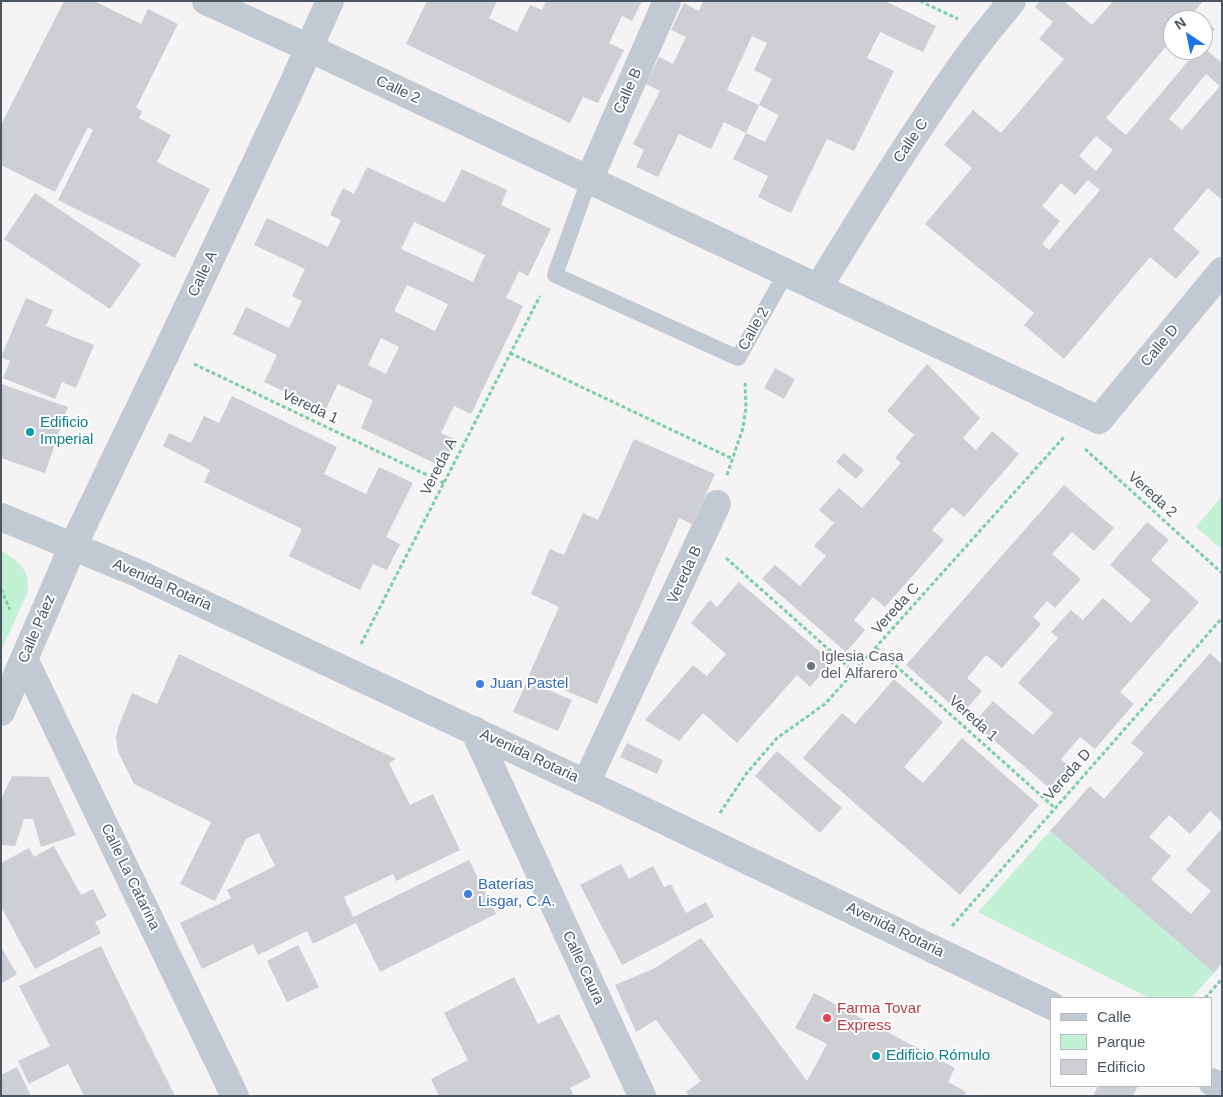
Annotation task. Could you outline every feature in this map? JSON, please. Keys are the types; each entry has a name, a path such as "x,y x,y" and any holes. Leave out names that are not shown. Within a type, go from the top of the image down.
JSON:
{"street":[{"name":"Calle 2","path":"206,1 818,288 1084,422"},
{"name":"Calle A","path":"73,546 167,351 330,1"},
{"name":"Calle B","path":"589,180 667,1"},
{"name":"Calle C","path":"818,288 902,153 968,56 1012,1"},
{"name":"Calle D","path":"1084,422 1222,271"},
{"name":"Vereda B","path":"586,783 717,504"},
{"name":"Avenida Rotaria","path":"1,517 135,572 703,838 1050,1005"},
{"name":"Calle Páez","path":"1,712 73,546"},
{"name":"Calle La Catarina","path":"24,659 235,1096"},
{"name":"Calle Caura","path":"474,730 642,1096"}],"lane":[{"path":"555,275 589,180"},
{"name":"Calle 2","path":"555,275 738,358 786,273"}],"path":[{"path":"920,1 987,32"},
{"name":"Vereda A","path":"347,671 540,295 555,275"},
{"name":"Vereda 1","path":"167,351 444,483"},
{"path":"510,353 733,459"},
{"path":"717,504 743,428 746,407 744,380 738,358"},
{"name":"Vereda 2","path":"1084,422 1222,573"},
{"name":"Vereda C","path":"703,838 746,774 777,738 825,704 1084,422"},
{"path":"703,537 854,672"},
{"name":"Vereda D","path":"932,948 1222,618"},
{"name":"Vereda 1","path":"876,648 1055,808"},
{"path":"1206,997 1222,979"}],"green space":[{"path":"1222,496 1222,550 1196,527"},
{"path":"1,551 13,558 23,568 28,579 28,586 27,594 1,651"},
{"path":"1050,831 1214,973 1192,997 1147,997 978,912"}],"building":[{"path":"64,1 94,1 141,24 148,9 178,24 136,108 142,111 139,118 171,135 157,162 210,189 175,258 58,200 93,130 88,127 55,192 1,165 1,125"},
{"path":"427,1 497,1 489,18 517,32 530,5 542,10 546,1 642,1 632,21 622,16 609,43 624,50 598,103 583,97 570,123 406,44"},
{"path":"703,1 885,1 936,26 923,52 880,32 867,58 894,71 854,151 827,139 791,213 758,197 768,176 733,159 746,133 724,122 711,149 679,134 658,177 636,167 644,150 633,144 660,91 646,84 659,57 673,64 686,37 671,30 684,3 699,11","holes":["752,36 767,43 754,70 772,79 759,105 727,90","759,105 779,115 765,142 746,133"]},
{"path":"1040,1 1064,1 1092,25 1113,1 1203,1 1196,10 1163,10 1163,50 1106,118 1126,135 1189,60 1213,60 1213,55 1222,63 1222,200 1208,188 1173,229 1200,252 1176,279 1150,257 1064,359 1024,325 1034,313 925,224 972,168 944,145 973,110 1001,133 1064,59 1039,39 1053,22 1035,7","holes":["1206,74 1220,86 1182,130 1169,119","1096,136 1113,150 1096,171 1079,156","1088,180 1100,190 1049,250 1042,244 1060,221 1042,206 1061,183 1075,195"]},
{"path":"367,167 445,203 462,169 507,190 501,205 551,229 528,276 519,271 506,298 523,306 471,414 454,406 441,433 458,441 445,468 361,428 373,400 338,384 325,411 264,382 277,355 233,334 246,307 289,328 302,301 292,296 305,269 254,245 267,218 328,247 341,220 330,215 343,188 354,194","holes":["414,222 485,255 473,282 401,249","407,285 448,304 435,331 394,311","381,338 399,347 386,374 368,365"]},
{"path":"35,193 141,264 110,309 4,239"},
{"path":"26,298 53,310 46,326 94,345 76,388 62,382 55,399 3,378 10,361 1,357"},
{"path":"927,364 980,418 963,438 976,450 992,431 1019,454 964,517 952,507 932,530 944,540 885,607 873,597 854,620 865,630 846,652 762,579 775,565 800,586 826,556 814,546 834,523 819,510 839,488 862,508 901,463 895,458 914,435 887,411"},
{"path":"775,368 795,379 784,399 764,388"},
{"name":"Edificio Imperial","path":"1,384 68,407 45,473 1,458"},
{"path":"232,396 337,447 324,474 366,494 379,467 413,483 386,537 400,544 387,570 373,564 360,590 289,556 302,529 204,482 210,470 163,446 169,433 191,443 204,416 219,423"},
{"path":"634,439 715,474 692,524 679,518 597,704 529,675 559,607 531,594 550,549 564,555 583,513 598,520"},
{"path":"844,453 864,470 856,479 836,462"},
{"path":"1064,485 1114,528 1094,551 1072,532 1052,554 1081,579 1055,608 1047,601 1033,617 1041,624 1002,668 986,655 967,678 982,691 962,714 906,665"},
{"path":"1147,522 1169,540 1151,560 1199,602 1120,692 1134,704 1095,749 1080,737 1061,759 1075,772 1056,794 974,723 993,701 1033,735 1053,713 1018,683 1058,638 1051,632 1071,610 1083,620 1103,598 1131,623 1151,600 1110,565"},
{"path":"739,582 832,662 810,687 797,675 737,743 703,713 679,741 645,720 693,665 707,676 726,654 691,623 710,600 717,607"},
{"path":"1210,653 1222,664 1222,822 1210,811 1190,834 1169,815 1149,837 1171,856 1151,879 1191,914 1211,891 1186,870 1222,828 1222,963 1214,973 1050,831 1090,786 1104,799 1144,753 1131,743"},
{"path":"179,654 396,759 389,763 410,805 433,794 460,850 396,881 393,874 344,897 353,917 469,860 496,914 380,972 356,923 313,944 307,931 258,955 253,944 202,969 180,923 231,898 227,890 275,866 259,833 246,839 215,901 180,884 211,822 134,784 118,752 116,738 118,728 132,693 157,704"},
{"path":"894,679 943,722 904,767 923,783 962,738 1039,805 960,895 803,758 842,713 855,724"},
{"path":"527,681 572,700 558,731 513,712"},
{"path":"627,743 663,760 657,774 620,757"},
{"path":"777,751 842,808 820,833 755,776"},
{"path":"12,776 49,777 76,835 41,847 33,819 24,819 15,846 1,845 1,799"},
{"path":"54,846 81,895 93,889 107,916 95,922 101,933 35,969 1,907 1,863 29,848 34,857"},
{"path":"621,864 629,879 653,866 664,887 671,884 686,913 706,902 714,917 622,965 580,885"},
{"path":"701,938 807,1081 827,1044 795,1028 814,993 955,1068 948,1082 966,1092 964,1096 689,1096 686,1092 701,1081 656,1020 636,1032 615,985 653,969"},
{"path":"298,945 319,987 287,1002 267,961"},
{"path":"101,946 175,1096 84,1096 68,1064 29,1084 18,1061 50,1046 19,986"},
{"path":"1,947 17,974 1,984"},
{"path":"514,977 538,1024 559,1014 591,1077 570,1088 574,1096 439,1096 431,1079 468,1060 444,1013"},
{"path":"17,1067 31,1096 1,1096 1,1075"},
{"path":"1098,1087 1138,1087 1133,1096 1093,1096"}],"place":[{"name":"Edificio Imperial","path":"30,432"},
{"name":"Iglesia Casa del Alfarero","path":"811,666"},
{"name":"Juan Pastel","path":"480,684"},
{"name":"Baterías Lisgar, C.A.","path":"468,894"},
{"name":"Farma Tovar Express","path":"827,1018"},
{"name":"Edificio Rómulo","path":"876,1056"}]}
